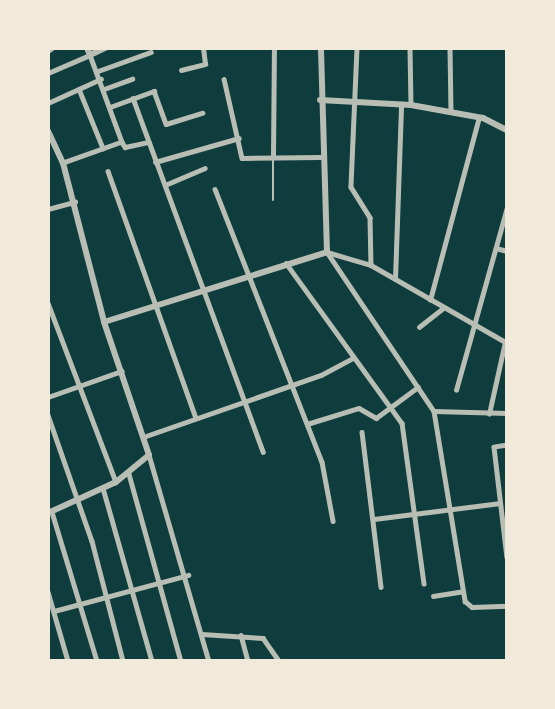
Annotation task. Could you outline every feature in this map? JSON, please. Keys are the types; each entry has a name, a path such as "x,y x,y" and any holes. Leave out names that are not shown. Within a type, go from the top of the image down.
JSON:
{"street":[{"path":"48,51 52,48"},
{"path":"48,73 89,51 105,48"},
{"path":"181,70 205,64 203,48"},
{"path":"273,157 274,48"},
{"path":"321,48 320,157 327,252 434,411 454,508 463,591 472,607 507,606"},
{"path":"357,48 351,187 370,218 371,265"},
{"path":"410,48 411,105"},
{"path":"450,48 451,112"},
{"path":"89,51 125,147 147,142"},
{"path":"98,71 151,52"},
{"path":"48,103 101,79"},
{"path":"104,89 132,79"},
{"path":"224,79 242,158 320,157"},
{"path":"79,89 103,148"},
{"path":"110,107 154,91 166,124 202,113"},
{"path":"133,98 147,142 205,288 263,452"},
{"path":"320,100 411,105 479,117 507,130"},
{"path":"395,279 401,104"},
{"path":"430,300 479,117"},
{"path":"48,131 63,163 75,202 104,322 146,436 188,575 209,661"},
{"path":"155,162 239,138"},
{"path":"63,163 123,142"},
{"path":"165,185 205,168"},
{"path":"108,171 196,418"},
{"path":"215,189 250,273 327,479 333,521"},
{"path":"48,209 75,202"},
{"path":"456,390 507,207"},
{"path":"496,248 507,251"},
{"path":"104,322 250,273 327,252 343,252 395,279 473,328 506,343 489,414"},
{"path":"286,263 402,423 424,584"},
{"path":"48,303 116,482"},
{"path":"418,327 443,308"},
{"path":"146,436 292,386 353,358"},
{"path":"48,397 122,371"},
{"path":"306,424 358,408 376,418 418,387"},
{"path":"434,411 506,414"},
{"path":"48,415 78,500 123,661"},
{"path":"362,432 381,587"},
{"path":"507,445 494,447 507,557"},
{"path":"97,661 50,513 116,482 129,474 150,455"},
{"path":"129,474 161,582 181,661"},
{"path":"103,488 133,590 150,660"},
{"path":"374,519 500,503"},
{"path":"54,610 188,575"},
{"path":"433,596 463,591"},
{"path":"48,592 68,661"},
{"path":"202,634 265,638 279,661"},
{"path":"241,635 248,661"}],"lane":[{"path":"273,157 273,200"}]}
